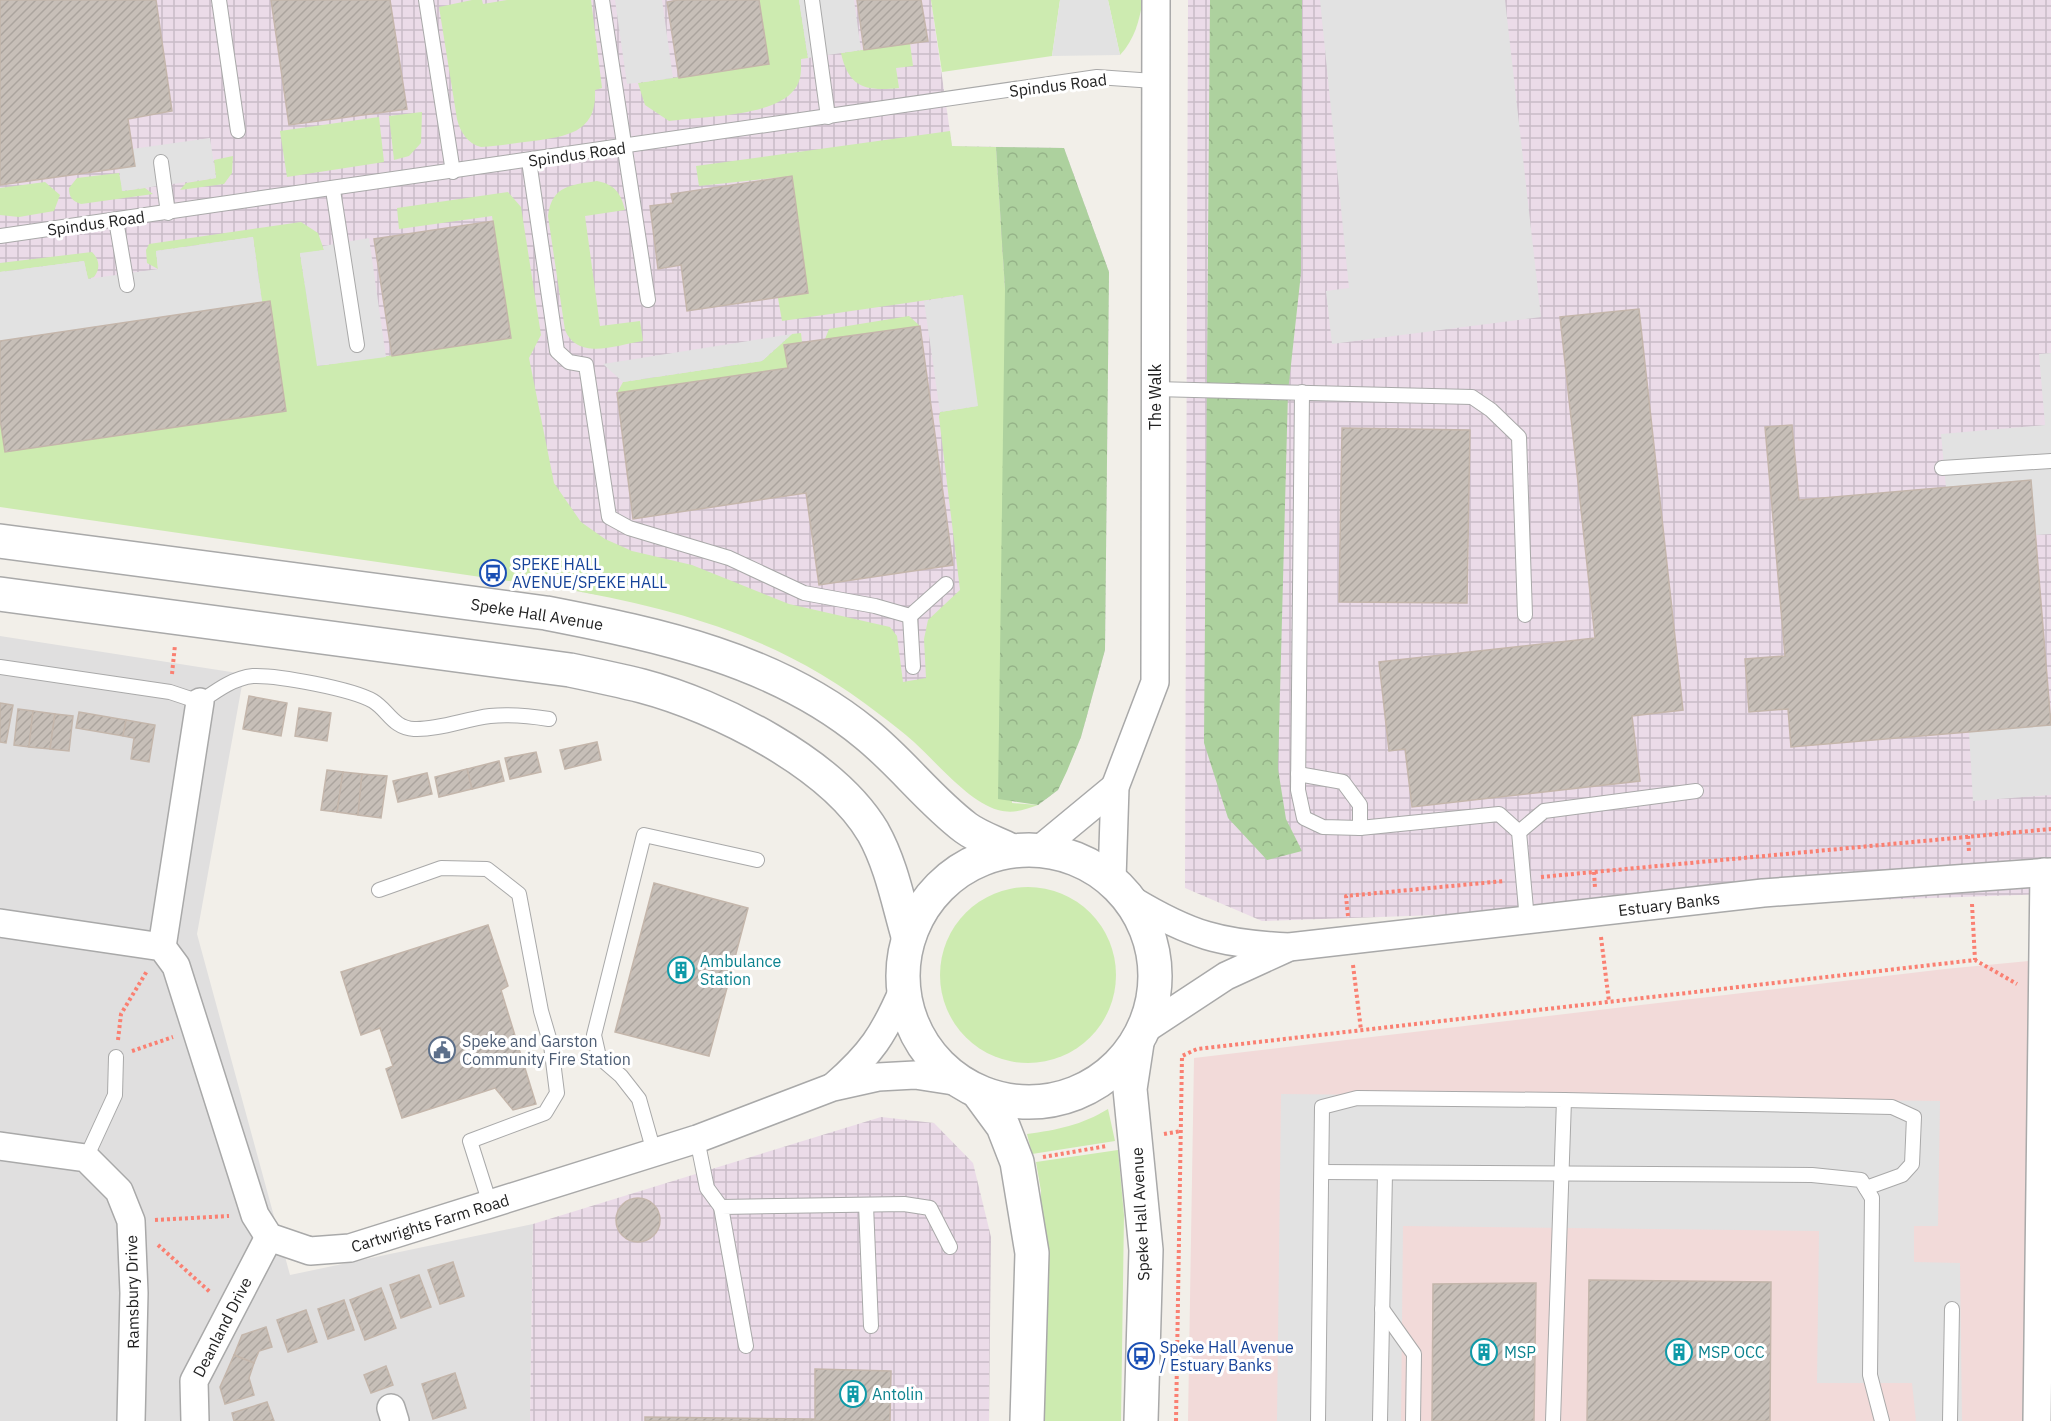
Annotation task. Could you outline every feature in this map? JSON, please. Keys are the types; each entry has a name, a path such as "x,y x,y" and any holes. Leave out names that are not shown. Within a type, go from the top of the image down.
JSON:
{"street":[{"name":"The Walk","path":"1122,890 1115,787 1155,682 1154,81 1156,0"},
{"name":"Speke Hall Avenue","path":"0,541 546,613 633,630 693,645 750,666 811,697 866,733 938,805 968,829 1025,850 1078,859 1122,890"},
{"path":"0,594 570,670 644,686 717,713 773,742 820,774 854,805 873,833 890,871 908,936"},
{"path":"162,947 200,702"},
{"name":"The Walk","path":"1025,850 1115,787"},
{"path":"1025,850 982,858 950,876 925,903 908,936 903,962 903,990 912,1026 932,1057 969,1087 1004,1126 1017,1162 1032,1253 1027,1421"},
{"path":"2037,1421 2042,986 2047,872"},
{"name":"Estuary Banks","path":"1122,890 1173,925 1206,937 1243,945 1289,947 1763,893 2047,872"},
{"path":"969,1087 998,1099 1037,1102 1076,1093 1110,1073 1140,1037 1155,996 1155,961 1146,926 1122,890"},
{"path":"0,922 162,947 176,966 262,1226"},
{"name":"Estuary Banks","path":"1140,1037 1226,976 1289,947"},
{"name":"Cartwrights Farm Road","path":"833,1087 865,1059 887,1027 903,990"},
{"name":"Speke Hall Avenue","path":"1140,1037 1130,1089 1146,1250 1141,1421"},
{"name":"Cartwrights Farm Road","path":"262,1226 310,1251 350,1248 697,1139 833,1087 878,1077 915,1075 969,1087"},
{"path":"0,1146 86,1158"},
{"name":"Ramsbury Drive","path":"86,1158 119,1191 131,1221 134,1293 131,1421"},
{"name":"Deanland Drive","path":"195,1421 194,1381 231,1311 262,1226"}],"lane":[{"path":"219,0 238,131"},
{"path":"426,0 453,172"},
{"path":"602,0 648,300"},
{"path":"812,0 828,117"},
{"name":"Spindus Road","path":"0,236 333,190 1097,77 1154,81"},
{"path":"529,161 557,351 569,362 586,365 609,516 629,528 729,558 804,593 874,606 910,616"},
{"path":"161,162 168,213"},
{"path":"333,190 357,345"},
{"path":"116,220 127,285"},
{"path":"1155,389 1472,397 1491,410 1519,437 1524,615"},
{"path":"1302,392 1298,790 1304,818 1323,827 1360,828 1499,814 1519,832 1527,920"},
{"path":"1942,468 2051,460"},
{"path":"910,616 946,584"},
{"path":"910,616 913,667"},
{"path":"0,667 170,692 200,702 228,684 253,676 314,684 364,696 377,703 392,720 412,729 489,716 510,715 549,719"},
{"path":"1298,774 1343,782 1360,805 1360,828"},
{"path":"1519,832 1544,811 1696,791"},
{"path":"654,1152 639,1099 621,1076 599,1057 594,1035 644,835 757,860"},
{"path":"379,890 441,868 487,869 519,894 541,1011 551,1045 557,1093 545,1113 470,1141 490,1204"},
{"path":"86,1158 115,1095 116,1057"},
{"path":"1318,1421 1322,1107 1357,1098 1564,1100 1892,1107 1914,1117 1912,1164 1902,1175 1866,1188"},
{"path":"1553,1421 1564,1100"},
{"path":"697,1139 707,1188 720,1208 746,1346"},
{"path":"1322,1172 1812,1175 1861,1180 1872,1198 1870,1375 1882,1421"},
{"path":"1380,1421 1385,1173"},
{"path":"720,1208 904,1204 930,1208 950,1247"},
{"path":"866,1205 872,1326"},
{"path":"1382,1308 1414,1354 1413,1421"},
{"path":"1950,1421 1952,1308"}],"path":[{"path":"170,692 179,618"},
{"path":"162,947 121,1014 116,1057 196,1028"},
{"path":"1176,1421 1182,1056 1197,1049 1975,960 2016,984 2042,986"},
{"path":"1017,1162 1181,1131"},
{"path":"131,1221 262,1226"},
{"path":"131,1221 231,1311"}],"shaded area":[{"path":"0,0 931,0 952,146 1064,148 1109,272 1105,650 1081,737 1058,790 1038,805 979,773 732,617 0,495"},
{"path":"615,0 662,0 673,78 627,84"},
{"path":"799,0 854,0 861,50 808,58"},
{"path":"1060,0 1108,0 1120,55 1052,56"},
{"path":"1188,0 2051,0 2051,894 1262,921 1185,888"},
{"path":"1320,0 1505,0 1541,317 1332,344 1326,291 1349,288"},
{"path":"210,138 216,178 122,191 119,168 132,149"},
{"path":"253,237 262,302 0,341 0,272 84,261 88,279 158,269 156,251"},
{"path":"369,238 386,357 317,366 300,253 324,250 323,246"},
{"path":"963,295 978,406 940,412 924,301"},
{"path":"792,334 762,361 623,382 603,364"},
{"path":"2051,353 2051,534 2036,535 2031,481 1946,488 1941,434 2045,425 2039,354"},
{"path":"0,636 244,674 197,934 290,1275 533,1224 530,1421 0,1421"},
{"path":"2051,725 2051,795 1973,801 1969,731"},
{"path":"2051,959 2051,1421 1188,1421 1194,1058 1945,969"},
{"path":"1281,1094 1940,1101 1938,1226 1914,1226 1914,1262 1960,1263 1962,1421 1916,1421 1912,1383 1817,1383 1819,1231 1403,1226 1401,1421 1277,1421"},
{"path":"881,1117 934,1123 973,1163 991,1237 989,1421 530,1421 533,1224"}],"green space":[{"path":"482,0 483,4 507,0 591,0 602,88 595,90 591,115 585,124 578,130 557,137 494,146 481,147 465,137 457,119 439,7"},
{"path":"759,0 799,0 808,58 801,59 800,79 794,90 784,99 770,106 754,110 669,121 645,105 638,83 769,64"},
{"path":"931,0 1060,0 1052,56 942,72"},
{"path":"1108,0 1143,0 1133,36 1120,55"},
{"path":"1210,0 1302,0 1301,273 1288,392 1278,769 1286,819 1302,851 1267,860 1228,818 1204,743"},
{"path":"910,43 913,66 896,68 899,88 869,88 854,81 844,65 841,53"},
{"path":"422,112 421,143 409,156 394,160 389,116"},
{"path":"379,117 384,162 287,177 280,131"},
{"path":"950,131 952,146 996,147 1005,289 1012,803 1038,805 1009,812 987,806 965,791 901,731 843,688 771,648 694,619 613,598 571,590 0,507 0,419 5,452 285,410 262,302 253,237 156,251 158,269 147,263 146,250 149,244 301,222 318,233 324,250 300,254 318,366 511,338 492,216 399,229 397,208 508,192 521,207 541,335 529,358 554,483 581,522 605,539 632,551 692,565 789,604 890,627 897,636 903,682 926,678 924,639 928,620 960,590 939,417 940,412 977,406 962,295 782,321 778,298 808,293 792,176 699,186 696,166"},
{"path":"996,147 1064,148 1109,272 1105,650 1081,737 1067,771 1058,790 1038,805 998,799 1005,289"},
{"path":"233,156 232,173 224,184 180,190 186,183 216,178 214,160"},
{"path":"119,173 123,191 145,188 153,194 81,204 70,196 69,188 77,178"},
{"path":"597,181 608,184 616,190 625,210 585,216 600,326 640,321 643,341 599,349 579,345 571,340 565,330 548,216 550,206 558,192 571,186"},
{"path":"45,182 60,195 54,211 19,217 0,215 0,188"},
{"path":"92,252 98,261 98,267 94,277 88,279 84,261 0,272 0,263"},
{"path":"909,316 920,326 825,339 829,329"},
{"path":"801,333 802,342 784,345 788,368 617,393 623,382 762,361 792,334"},
{"path":"1028,887 1062,894 1077,902 1090,913 1101,926 1109,941 1116,975 1109,1009 1101,1024 1090,1037 1077,1048 1062,1056 1028,1063 994,1056 979,1048 966,1037 955,1024 947,1009 940,975 947,941 955,926 966,913 979,902 994,894"},
{"path":"1108,1109 1115,1141 1032,1154 1027,1134 1069,1126"},
{"path":"1118,1150 1124,1215 1121,1421 1040,1421 1041,1191 1036,1162"}],"building":[{"path":"0,0 156,0 172,111 128,119 135,166 0,185"},
{"path":"271,0 390,0 407,109 289,125"},
{"path":"759,0 769,64 679,78 667,2"},
{"path":"857,0 921,0 928,41 864,50"},
{"path":"792,176 808,293 687,311 681,265 658,269 650,206 673,203 671,194"},
{"path":"493,221 511,338 392,356 374,239"},
{"path":"270,301 286,411 5,452 0,419 0,341"},
{"path":"1639,309 1683,710 1632,716 1640,781 1412,807 1405,749 1389,751 1379,662 1595,638 1560,317"},
{"path":"920,326 953,565 819,585 806,493 633,519 617,393 788,368 784,345"},
{"path":"1792,425 1799,500 2031,480 2051,725 1791,747 1788,709 1749,712 1745,659 1785,656 1765,427"},
{"path":"1342,428 1470,430 1467,603 1339,602"},
{"path":"249,696 287,703 281,736 243,729"},
{"path":"0,703 13,705 6,743 0,742"},
{"path":"299,708 331,713 327,741 295,736"},
{"path":"18,709 33,711 29,747 14,745"},
{"path":"33,711 55,714 50,749 29,747"},
{"path":"79,712 126,720 123,736 76,728"},
{"path":"55,714 73,716 69,751 50,749"},
{"path":"126,720 155,725 149,762 131,759 134,738 123,736"},
{"path":"597,742 601,760 565,769 560,750"},
{"path":"536,752 541,772 510,779 505,758"},
{"path":"499,761 504,781 472,789 467,769"},
{"path":"467,769 472,789 439,797 435,777"},
{"path":"327,770 343,772 337,812 321,810"},
{"path":"343,772 362,774 358,815 337,812"},
{"path":"427,773 432,794 398,802 393,781"},
{"path":"362,774 387,776 381,818 358,815"},
{"name":"Ambulance Station","path":"654,883 748,908 709,1056 615,1032"},
{"path":"488,925 508,986 501,990 536,1104 513,1110 495,1088 402,1118 386,1069 393,1066 380,1028 361,1035 341,972"},
{"path":"638,1198 647,1199 654,1204 659,1211 659,1229 654,1236 647,1241 638,1242 629,1241 622,1236 617,1229 616,1220 617,1211 622,1204 629,1199"},
{"path":"453,1262 464,1296 440,1304 428,1270"},
{"path":"419,1275 431,1307 401,1318 390,1285"},
{"name":"MSP OCC","path":"1589,1280 1771,1282 1770,1421 1587,1421"},
{"name":"MSP","path":"1536,1283 1534,1421 1432,1421 1433,1284"},
{"path":"381,1288 396,1328 365,1340 350,1300"},
{"path":"344,1300 354,1330 328,1339 318,1309"},
{"path":"306,1310 317,1342 288,1352 277,1320"},
{"path":"266,1327 272,1347 259,1351 254,1363 234,1355 242,1335"},
{"path":"234,1355 254,1363 249,1378 254,1395 225,1404 220,1387"},
{"path":"386,1366 393,1385 371,1393 364,1375"},
{"name":"Antolin","path":"815,1369 891,1371 890,1421 645,1421 645,1417 815,1419"},
{"path":"455,1373 466,1408 433,1419 422,1384"},
{"path":"267,1402 274,1421 234,1421 232,1413"}],"place":[{"name":"SPEKE HALL AVENUE/SPEKE HALL","path":"493,573"},
{"name":"Ambulance Station","path":"681,970"},
{"name":"Speke and Garston Community Fire Station","path":"442,1050"},
{"name":"MSP","path":"1484,1352"},
{"name":"MSP OCC","path":"1679,1352"},
{"name":"Speke Hall Avenue / Estuary Banks","path":"1141,1356"},
{"name":"Antolin","path":"853,1394"}]}
